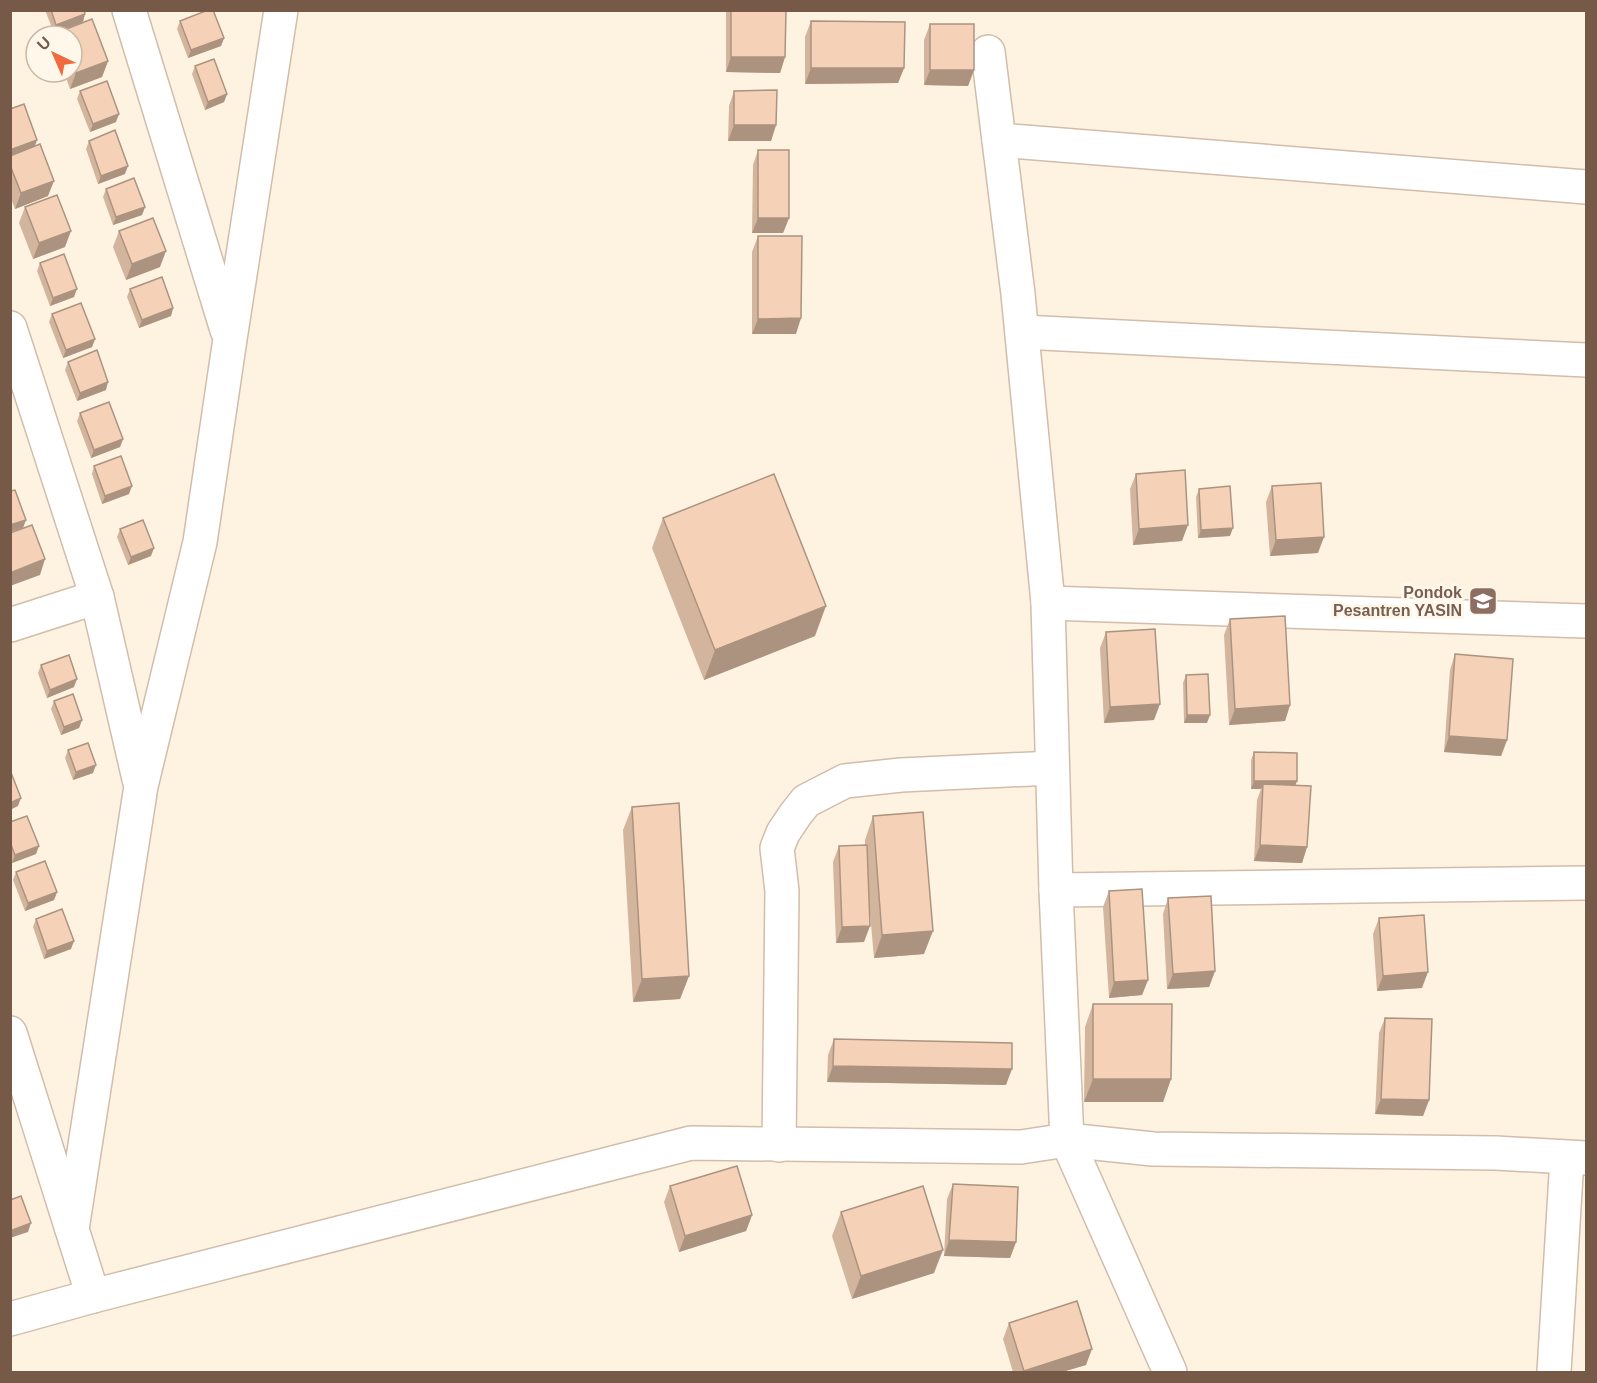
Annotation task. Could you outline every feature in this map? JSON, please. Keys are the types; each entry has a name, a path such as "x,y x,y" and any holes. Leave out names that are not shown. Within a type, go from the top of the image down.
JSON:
{"street":[{"path":"129,10 230,339"},
{"path":"72,1228 141,786 200,542 281,10"},
{"path":"988,52 1022,332 1048,603 1056,890 1067,1140 1170,1372"},
{"path":"999,140 1587,187"},
{"path":"10,328 98,597 141,786"},
{"path":"1022,332 1587,360"},
{"path":"10,626 98,597"},
{"path":"1048,603 1587,621"},
{"path":"779,1145 782,891 777,848 795,814 806,801 844,781 901,775 1052,768"},
{"path":"1056,890 1587,883"},
{"path":"10,1034 93,1296"},
{"path":"10,1319 691,1143 1021,1147 1067,1140 1154,1149 1496,1153 1577,1158 1554,1372"}],"building":[{"path":"51,10 84,10 85,14 56,24"},
{"path":"213,10 224,38 191,50 180,21"},
{"path":"731,10 786,10 785,57 731,57"},
{"path":"92,19 108,61 84,70 84,24 79,24"},
{"path":"811,21 905,22 904,68 811,68"},
{"path":"930,24 974,24 974,70 930,70"},
{"path":"214,59 227,94 208,102 195,66"},
{"path":"107,81 119,114 93,124 80,91"},
{"path":"777,90 776,125 734,125 734,91"},
{"path":"24,104 37,140 10,150 10,109"},
{"path":"115,130 128,166 101,176 89,141"},
{"path":"40,144 54,181 21,193 10,165 10,156"},
{"path":"758,150 789,150 789,218 758,218"},
{"path":"134,178 145,207 116,217 106,189"},
{"path":"57,195 71,231 39,243 25,207"},
{"path":"153,218 166,251 132,264 119,231"},
{"path":"758,236 802,236 801,318 758,319"},
{"path":"64,254 77,289 53,298 40,263"},
{"path":"162,277 173,308 142,320 130,289"},
{"path":"81,303 95,339 66,350 52,314"},
{"path":"97,350 108,382 80,393 68,362"},
{"path":"109,402 123,439 94,450 80,413"},
{"path":"121,456 132,486 105,496 94,466"},
{"path":"1185,470 1188,525 1139,529 1136,474"},
{"path":"774,474 826,606 715,650 663,518"},
{"path":"1321,483 1324,537 1276,540 1272,486"},
{"path":"1230,486 1233,528 1201,530 1199,489"},
{"path":"15,490 26,520 10,525 10,491"},
{"path":"143,520 154,548 131,557 120,529"},
{"path":"32,525 45,559 10,573 10,533"},
{"path":"1285,616 1290,705 1235,709 1230,619"},
{"path":"1155,629 1160,704 1110,707 1106,632"},
{"path":"1455,654 1513,659 1507,740 1449,736"},
{"path":"69,655 77,679 50,690 41,665"},
{"path":"1208,674 1210,715 1187,715 1186,675"},
{"path":"73,694 82,720 64,727 54,701"},
{"path":"88,743 96,765 76,772 68,750"},
{"path":"1254,752 1297,753 1297,781 1254,781"},
{"path":"10,770 21,798 10,803"},
{"path":"1263,784 1311,786 1307,847 1260,845"},
{"path":"679,803 689,976 642,979 632,807"},
{"path":"923,812 933,931 882,935 873,816"},
{"path":"27,816 39,846 15,855 10,842 10,822"},
{"path":"867,845 870,926 842,927 839,846"},
{"path":"45,861 57,892 28,903 16,872"},
{"path":"1142,889 1148,980 1114,982 1109,891"},
{"path":"1211,896 1215,971 1173,974 1168,898"},
{"path":"62,909 74,941 47,951 36,919"},
{"path":"1424,915 1428,972 1383,976 1379,918"},
{"path":"1093,1004 1172,1004 1171,1079 1093,1079"},
{"path":"1385,1018 1432,1019 1429,1100 1381,1099"},
{"path":"834,1039 1012,1043 1012,1069 833,1066"},
{"path":"737,1166 752,1215 685,1236 670,1186"},
{"path":"953,1184 1018,1187 1016,1242 949,1240"},
{"path":"923,1186 943,1250 861,1276 841,1212"},
{"path":"21,1196 31,1223 10,1231 10,1200"},
{"path":"1077,1301 1092,1349 1024,1371 1009,1323"}],"place":[{"name":"Pondok Pesantren YASIN","path":"1483,601"}]}
